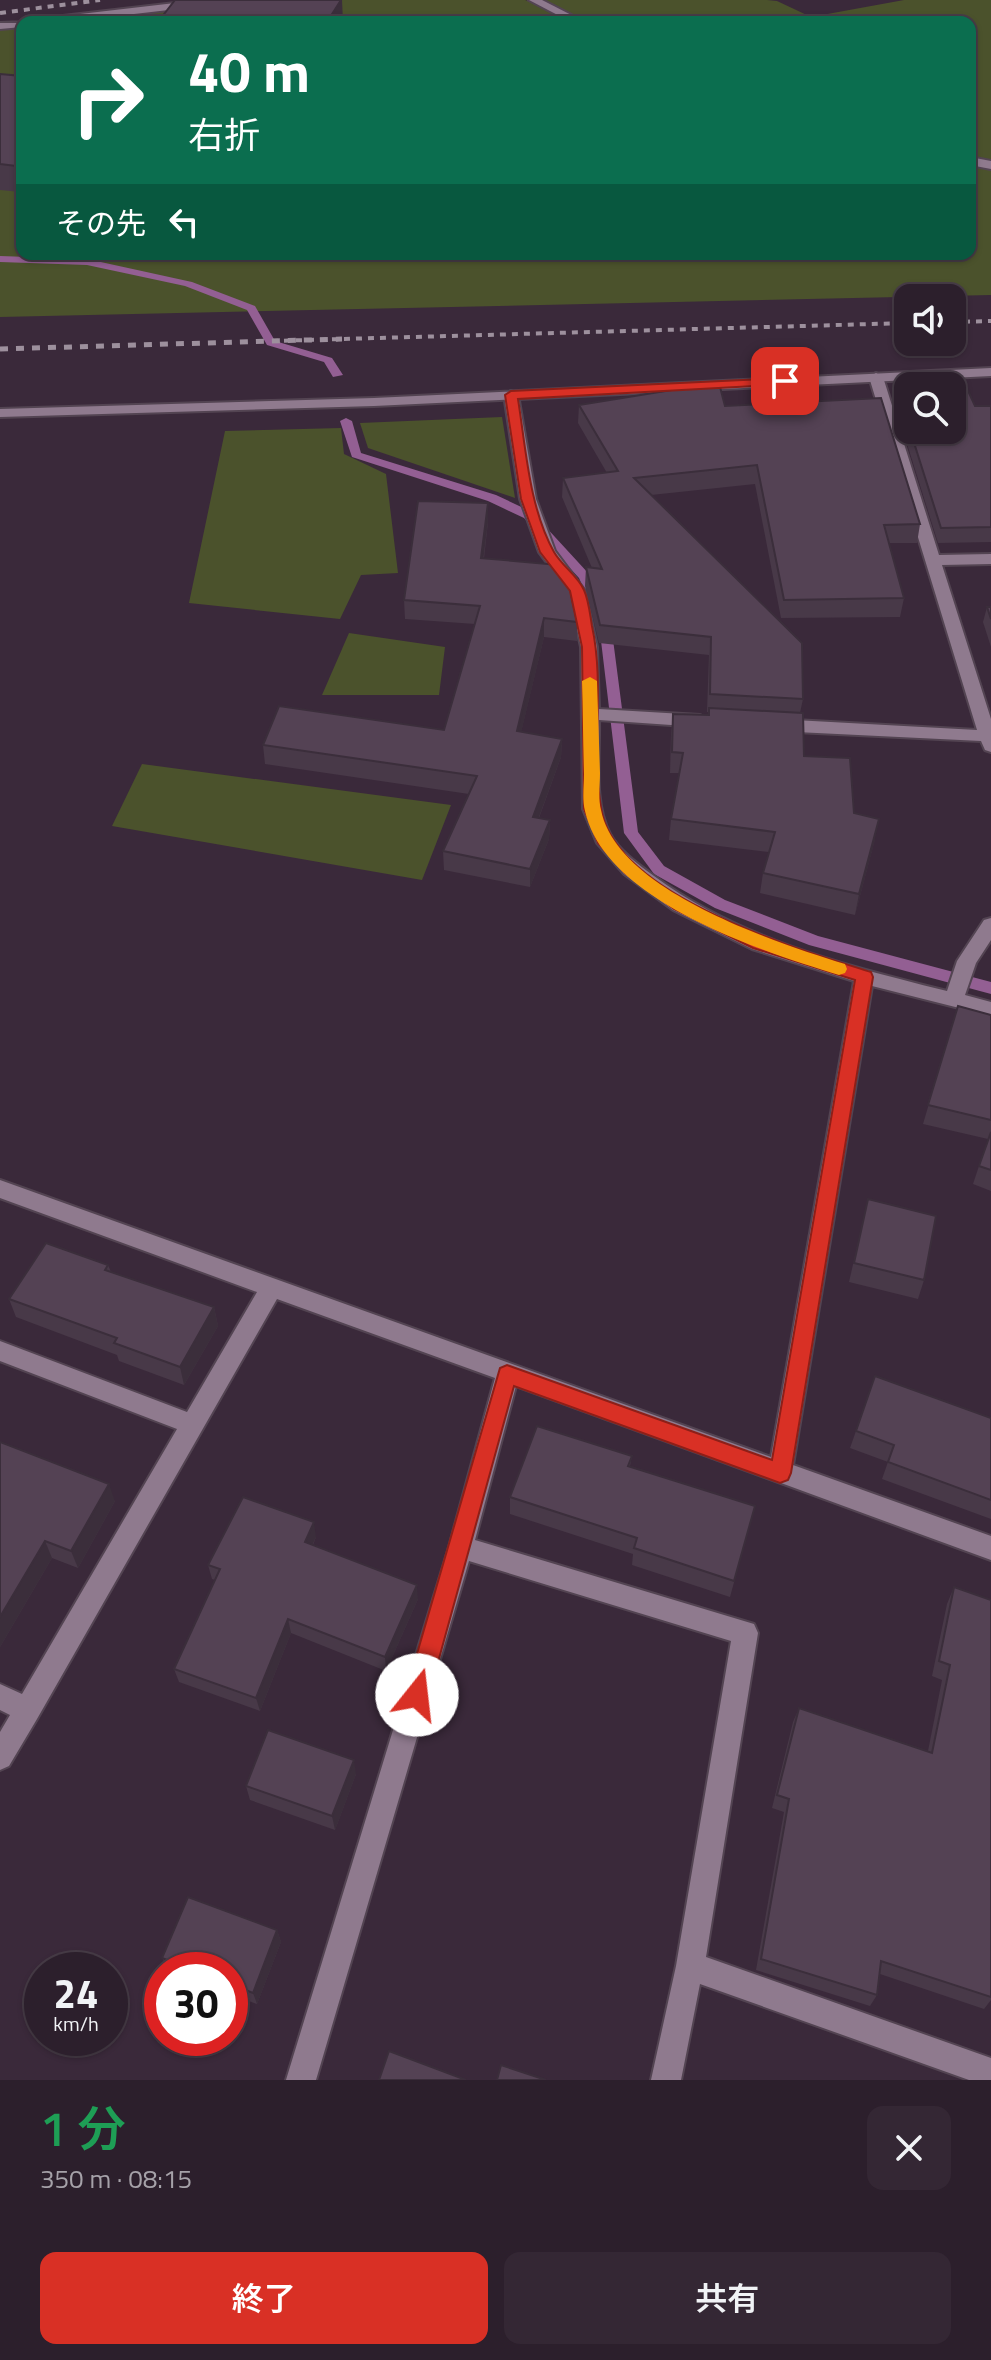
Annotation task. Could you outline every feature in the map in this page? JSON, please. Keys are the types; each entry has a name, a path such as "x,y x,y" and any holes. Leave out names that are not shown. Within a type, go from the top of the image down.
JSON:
{"street":[{"path":"89,16 229,0"},
{"path":"534,0 567,16"},
{"path":"0,413 511,395 991,372"},
{"path":"765,724 990,741 876,377"},
{"path":"511,395 528,499 547,552 577,591 589,647 592,809 603,839 631,869 680,905 759,944 864,977 991,1009"},
{"path":"931,560 991,559"},
{"path":"590,714 718,721"},
{"path":"954,999 967,961 991,925"},
{"path":"780,1473 864,977"},
{"path":"0,1189 991,1548"},
{"path":"0,1757 271,1288"},
{"path":"0,1351 192,1424"},
{"path":"301,2080 461,1547 507,1375"},
{"path":"461,1547 745,1633 690,1966 666,2080"},
{"path":"0,1697 28,1710"},
{"path":"690,1966 991,2073"}],"green space":[{"path":"228,0 525,0 545,7 537,0 767,0 777,1 809,16 89,16"},
{"path":"904,0 991,0 991,295 966,296 966,284 894,284 894,297 0,317 0,26 16,25 16,260 976,260 976,16 816,16"},
{"path":"502,417 515,498 368,448 360,423"},
{"path":"341,428 344,454 386,474 398,573 361,575 340,619 189,603 225,431"},
{"path":"349,633 445,647 439,695 322,695"},
{"path":"142,764 451,805 422,880 112,826"}],"building":[{"path":"175,0 341,0 331,16 163,16"},
{"path":"0,74 16,75 16,166 0,164"},
{"path":"966,386 975,406 991,406 991,527 941,528 914,444 966,444"},
{"path":"720,387 725,406 881,398 920,524 884,525 904,598 784,600 757,465 634,478 802,643 803,699 710,694 711,637 600,625 586,567 602,569 563,478 618,471 579,405 684,388"},
{"path":"418,501 488,503 481,558 559,565 567,575 577,622 544,618 517,731 562,739 533,817 550,820 530,869 443,851 477,776 263,745 279,706 444,730 480,606 404,600"},
{"path":"709,708 803,713 804,756 850,758 854,813 879,819 859,894 763,873 775,832 671,819 683,753 672,752 673,714 709,715"},
{"path":"958,1006 991,1015 991,1120 928,1105"},
{"path":"991,1132 991,1170 979,1166"},
{"path":"868,1199 936,1216 924,1280 854,1263"},
{"path":"46,1243 108,1265 105,1270 214,1307 180,1367 114,1343 117,1338 9,1299"},
{"path":"875,1376 991,1418 991,1500 888,1462 894,1445 856,1431"},
{"path":"537,1426 632,1456 628,1466 755,1506 734,1581 634,1548 637,1538 510,1497"},
{"path":"0,1442 109,1484 71,1551 45,1541 0,1617"},
{"path":"243,1497 314,1522 305,1542 417,1585 385,1657 288,1619 256,1698 174,1669 220,1569 208,1565"},
{"path":"954,1587 991,1600 991,1997 881,1961 877,1995 761,1959 789,1799 777,1795 799,1708 932,1753 950,1665 939,1661"},
{"path":"268,1730 354,1760 332,1816 246,1786"},
{"path":"188,1897 277,1930 253,1993 248,1991 248,1952 165,1952"},
{"path":"389,2051 466,2080 379,2080"},
{"path":"501,2065 546,2080 497,2080"}],"waterway":[{"path":"0,259 16,260"},
{"path":"29,260 87,262 188,284 251,308 271,343 328,360 337,375"},
{"path":"346,421 356,455 492,498 528,515 585,577 593,596"},
{"path":"605,624 631,833 659,870 720,904 814,941 991,988"}],"railway":[{"path":"0,13 100,0"},
{"path":"966,322 991,321"},
{"path":"322,340 894,323"},
{"path":"322,340 342,339"},
{"path":"0,349 322,340"},
{"path":"272,341 322,340"}],"slow traffic":[{"path":"590,681 592,809 603,839 631,869 680,905 759,944 839,969"}],"route":[{"path":"417,1695 507,1375 780,1473 864,977 759,944 680,905 631,869 603,839 592,809 589,647 577,591 547,552 528,499 511,395 785,381"}]}
